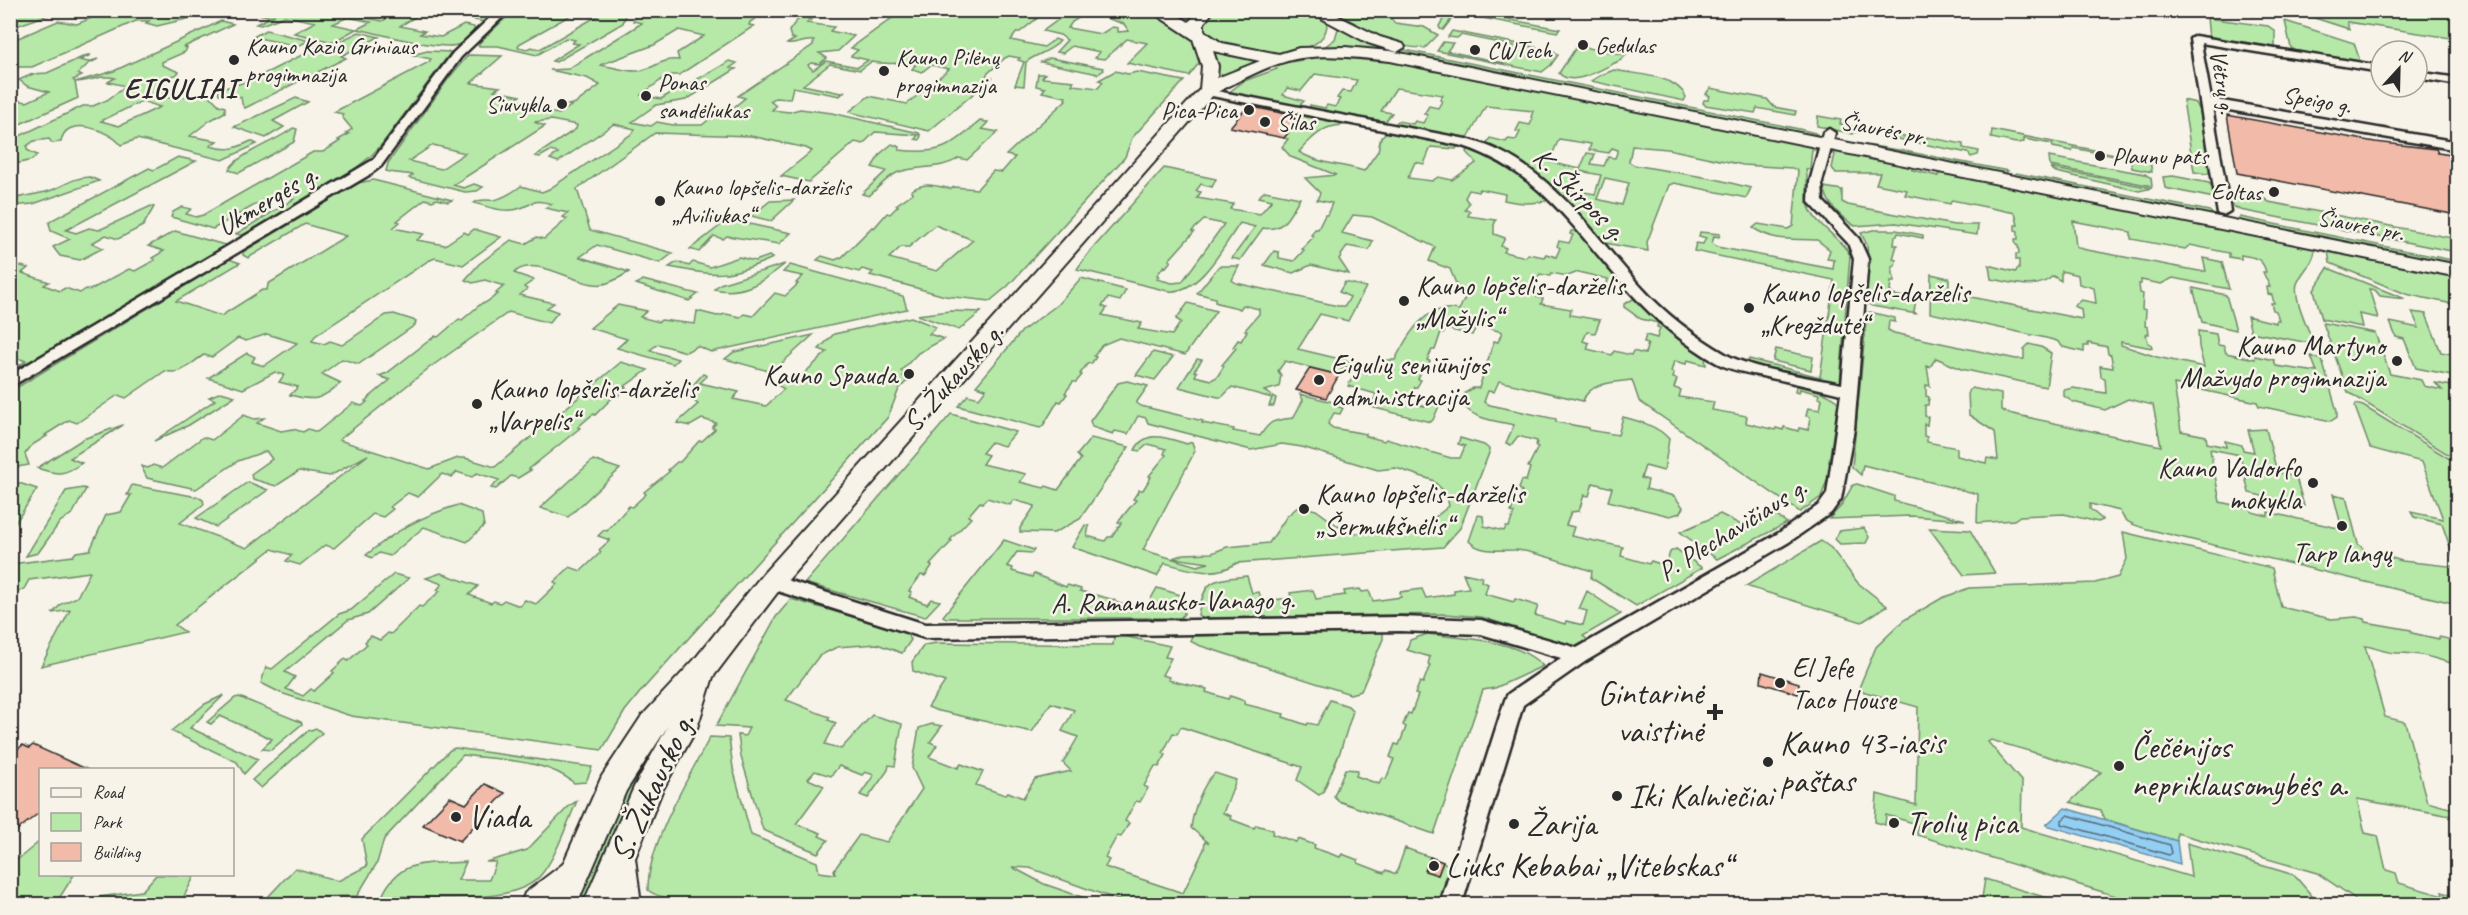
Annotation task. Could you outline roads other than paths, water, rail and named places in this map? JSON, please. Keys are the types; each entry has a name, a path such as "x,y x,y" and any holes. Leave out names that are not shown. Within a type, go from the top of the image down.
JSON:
{"main road":[{"path":"1156,10 1220,49 1241,55 1265,57 1297,54 1319,46 1331,36 1334,25 1324,12"},
{"path":"1207,10 1198,21 1199,36 1210,66 1207,91"},
{"name":"Šiaurės pr.","path":"1324,12 1374,40 1394,46 1828,138 2224,218 2457,271"},
{"name":"Šiaurės pr.","path":"1297,54 1345,52 1390,56 1828,138"},
{"name":"S. Žukausko g.","path":"561,904 613,785 651,725 704,668 771,582 1207,91 1238,74 1297,54"},
{"name":"Šiaurės pr.","path":"2224,218 2457,258"},
{"name":"S. Žukausko g.","path":"599,904 649,788 682,728 704,668"},
{"path":"619,854 623,899 626,904"},
{"path":"537,904 573,873"}],"street":[{"name":"Ukmergės g.","path":"10,382 377,163 457,55 506,10"},
{"name":"Vėtrų g.","path":"2224,218 2195,39 2369,67"},
{"path":"2429,77 2457,82"},
{"name":"K. Škirpos g.","path":"1207,91 1467,143 1495,152 1518,166 1562,205 1638,292 1680,329 1723,360 1743,367 1850,391"},
{"name":"Speigo g.","path":"2205,102 2457,146"},
{"name":"P. Plechavičiaus g.","path":"1451,904 1515,700 1579,656 1783,538 1825,509 1835,495 1840,474 1850,391 1862,259 1854,242 1816,202 1816,182 1828,138"},
{"name":"A. Ramanausko-Vanago g.","path":"771,582 925,631 1400,624 1481,627 1579,656"}],"water":[{"path":"2065,808 2177,841 2180,864 2046,825"}],"place":[{"name":"Gedulas","path":"1583,45"},
{"name":"CWTech","path":"1475,50"},
{"name":"Kauno Kazio Griniaus progimnazija","path":"234,60"},
{"name":"Kauno Pilėnų progimnazija","path":"884,71"},
{"name":"Ponas sandėliukas","path":"646,96"},
{"name":"Siuvykla","path":"562,104"},
{"name":"Pica-Pica","path":"1249,110"},
{"name":"Šilas","path":"1265,122"},
{"name":"Plaunu pats","path":"2100,156"},
{"name":"Eoltas","path":"2274,192"},
{"name":"Kauno lopšelis-darželis „Aviliukas“","path":"660,201"},
{"name":"Kauno lopšelis-darželis „Mažylis“","path":"1404,301"},
{"name":"Kauno lopšelis-darželis „Kregždutė“","path":"1749,308"},
{"name":"Kauno Martyno Mažvydo progimnazija","path":"2397,361"},
{"name":"Kauno Spauda","path":"909,374"},
{"name":"Eigulių seniūnijos administracija","path":"1319,380"},
{"name":"Kauno lopšelis-darželis „Varpelis“","path":"477,404"},
{"name":"Kauno Valdorfo mokykla","path":"2313,483"},
{"name":"Kauno lopšelis-darželis „Šermukšnėlis“","path":"1304,509"},
{"name":"Tarp langų","path":"2342,526"},
{"name":"El Jefe Taco House","path":"1780,683"},
{"name":"Gintarinė vaistinė","path":"1715,712"},
{"name":"Kauno 43-iasis paštas","path":"1768,762"},
{"name":"Čečėnijos nepriklausomybės a.","path":"2119,766"},
{"name":"Iki Kalniečiai","path":"1617,796"},
{"name":"Viada","path":"456,817"},
{"name":"Trolių pica","path":"1894,823"},
{"name":"Žarija","path":"1514,824"},
{"name":"Liuks Kebabai „Vitebskas“","path":"1434,866"}],"district":[{"name":"EIGULIAI","path":"181,88"}]}
